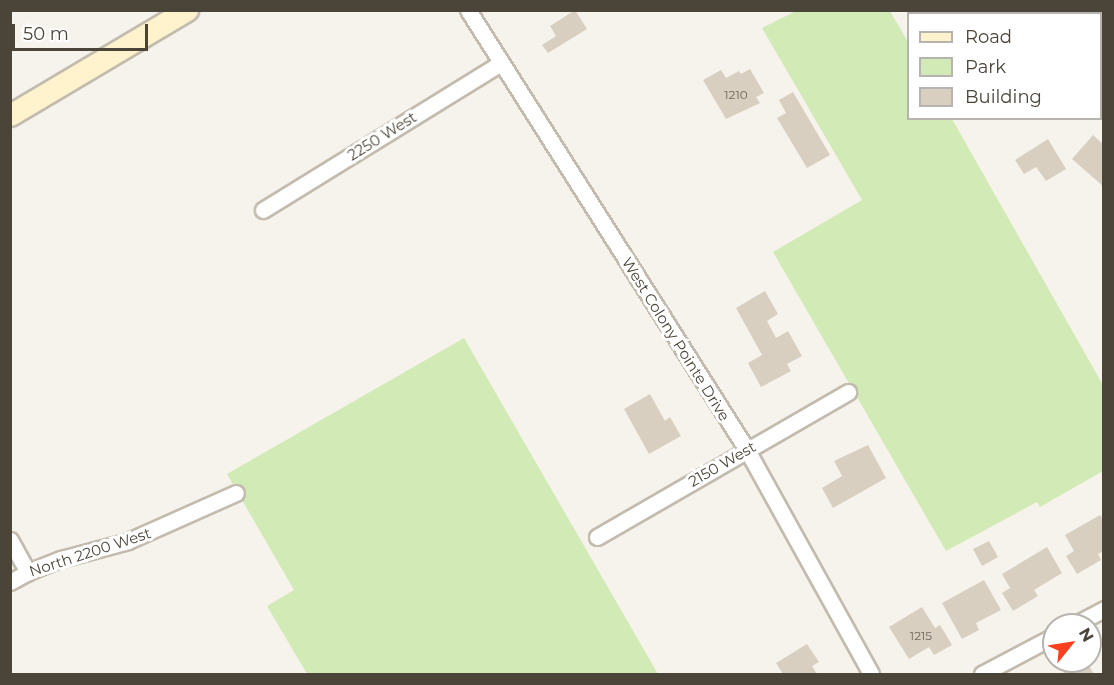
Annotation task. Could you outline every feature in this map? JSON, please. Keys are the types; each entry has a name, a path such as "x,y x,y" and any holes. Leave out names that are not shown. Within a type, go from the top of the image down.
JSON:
{"main road":[{"path":"10,115 187,10"}],"street":[{"name":"West Colony Pointe Drive","path":"468,10 747,450 871,675"},
{"name":"2250 West","path":"263,210 501,63"},
{"name":"2150 West","path":"597,537 848,392"},
{"name":"North 2200 West","path":"10,582 61,559 128,541 236,493"},
{"path":"10,540 28,572"},
{"path":"982,675 1042,642"}],"green space":[{"path":"796,11 890,11 907,40 907,120 953,120 1103,385 1103,471 1040,507 1037,502 946,551 773,252 862,200 762,28"},
{"path":"464,338 658,674 307,674 267,606 294,590 227,474"}],"building":[{"path":"575,10 587,29 548,53 542,45 556,36 550,26"},
{"path":"750,69 764,93 756,97 760,103 726,119 703,80 721,70 726,78 739,71 741,74"},
{"path":"793,92 830,155 807,168 777,118 786,113 779,100"},
{"path":"1093,135 1104,145 1104,187 1072,159"},
{"path":"1048,139 1066,169 1046,181 1036,167 1024,174 1015,160"},
{"path":"765,291 778,314 767,321 776,338 788,331 802,356 787,364 791,371 761,387 748,363 762,355 736,308"},
{"path":"650,394 665,421 670,417 681,436 649,454 624,409"},
{"path":"868,445 886,478 833,508 822,488 842,476 834,461"},
{"path":"1100,515 1104,521 1104,551 1098,554 1101,560 1077,574 1066,556 1074,551 1065,535"},
{"path":"989,541 998,557 982,566 973,549"},
{"path":"1047,547 1062,573 1034,590 1038,596 1013,611 1002,593 1010,588 1002,574"},
{"path":"984,580 1001,610 976,623 979,630 962,639 942,603"},
{"path":"922,607 935,628 940,625 952,645 934,655 929,647 909,659 889,627"},
{"path":"807,644 819,662 812,666 817,674 783,674 776,663"},
{"path":"1093,673 1094,674 1061,674"}]}
